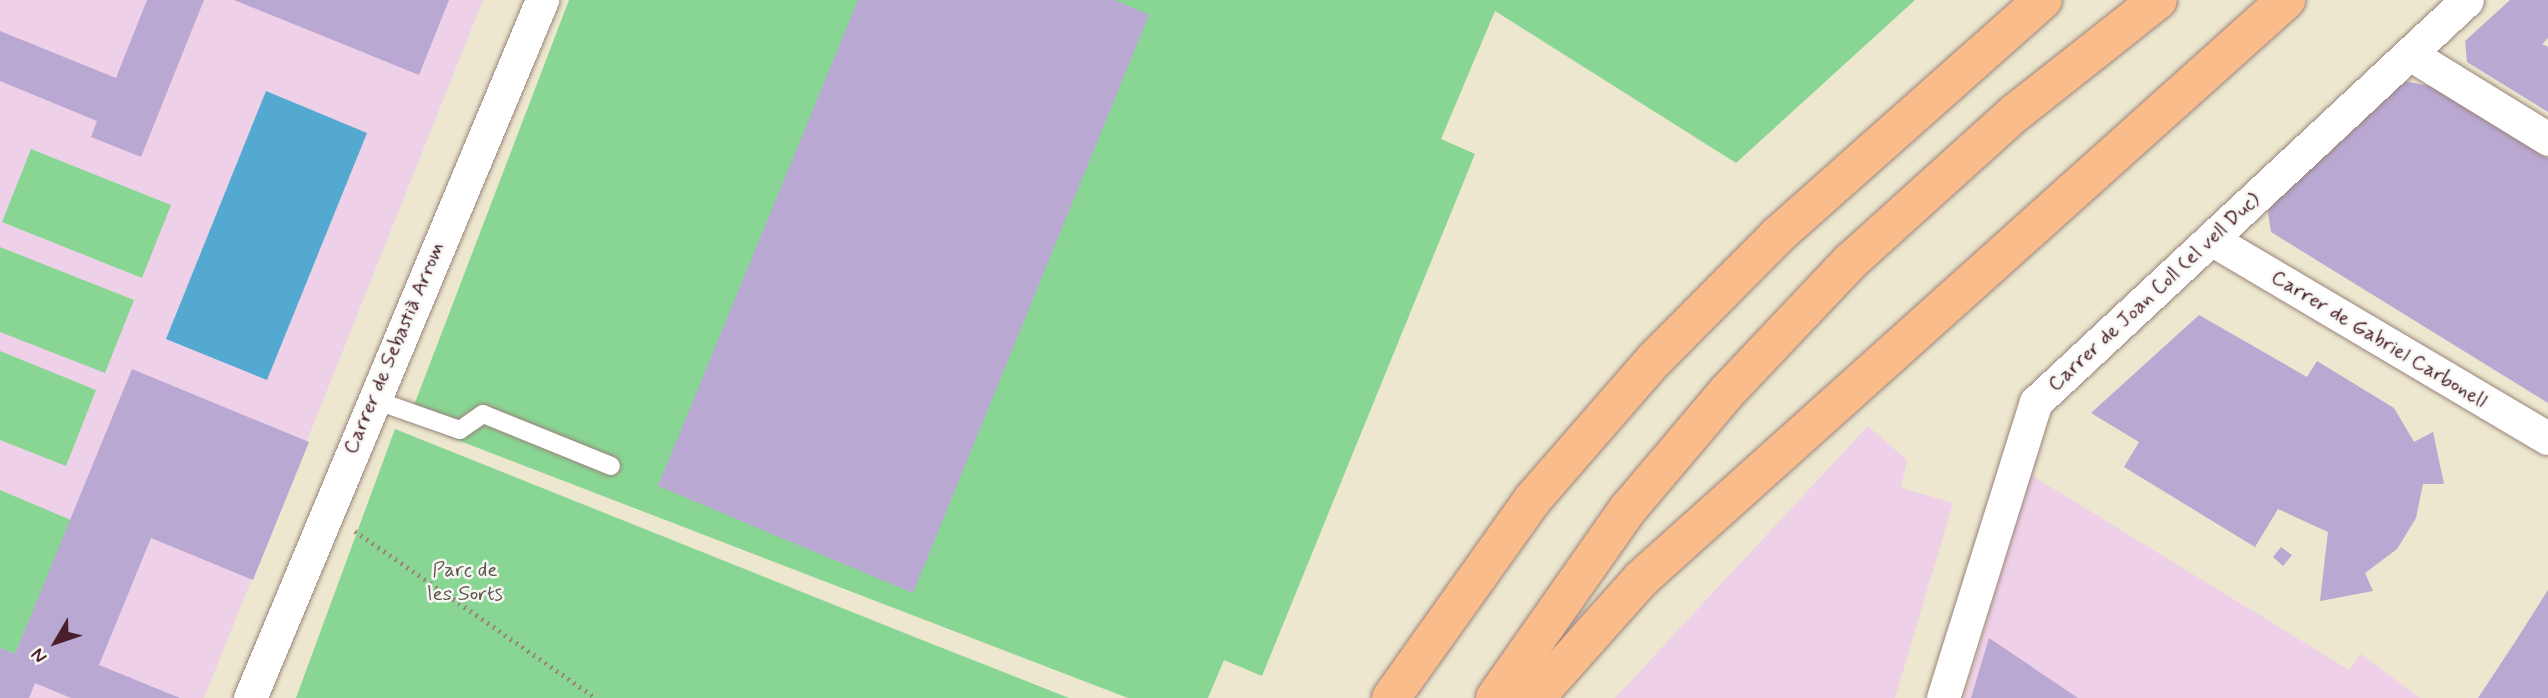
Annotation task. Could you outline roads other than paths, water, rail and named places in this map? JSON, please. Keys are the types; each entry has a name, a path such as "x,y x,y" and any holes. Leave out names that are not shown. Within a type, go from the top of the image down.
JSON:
{"highway":[{"path":"1391,698 1525,509 1654,360 1778,235 2043,0"},
{"path":"1494,698 1628,509 1727,392 1851,261 1984,141 2158,0"},
{"path":"1535,698 1641,579 2286,0"}],"street":[{"name":"Carrer de Sebastià Arrom","path":"250,698 323,515 542,0"},
{"name":"Carrer de Joan Coll (el vell Duc)","path":"1943,698 2036,402 2467,0"},
{"path":"2410,54 2548,139"},
{"name":"Carrer de Gabriel Carbonell","path":"2211,239 2548,439"}],"lane":[{"path":"372,399 460,430 483,414 611,466"}],"water":[{"path":"266,91 367,133 267,380 166,339"}],"park label":[{"name":"Parc de les Sorts","path":"465,582"}]}
